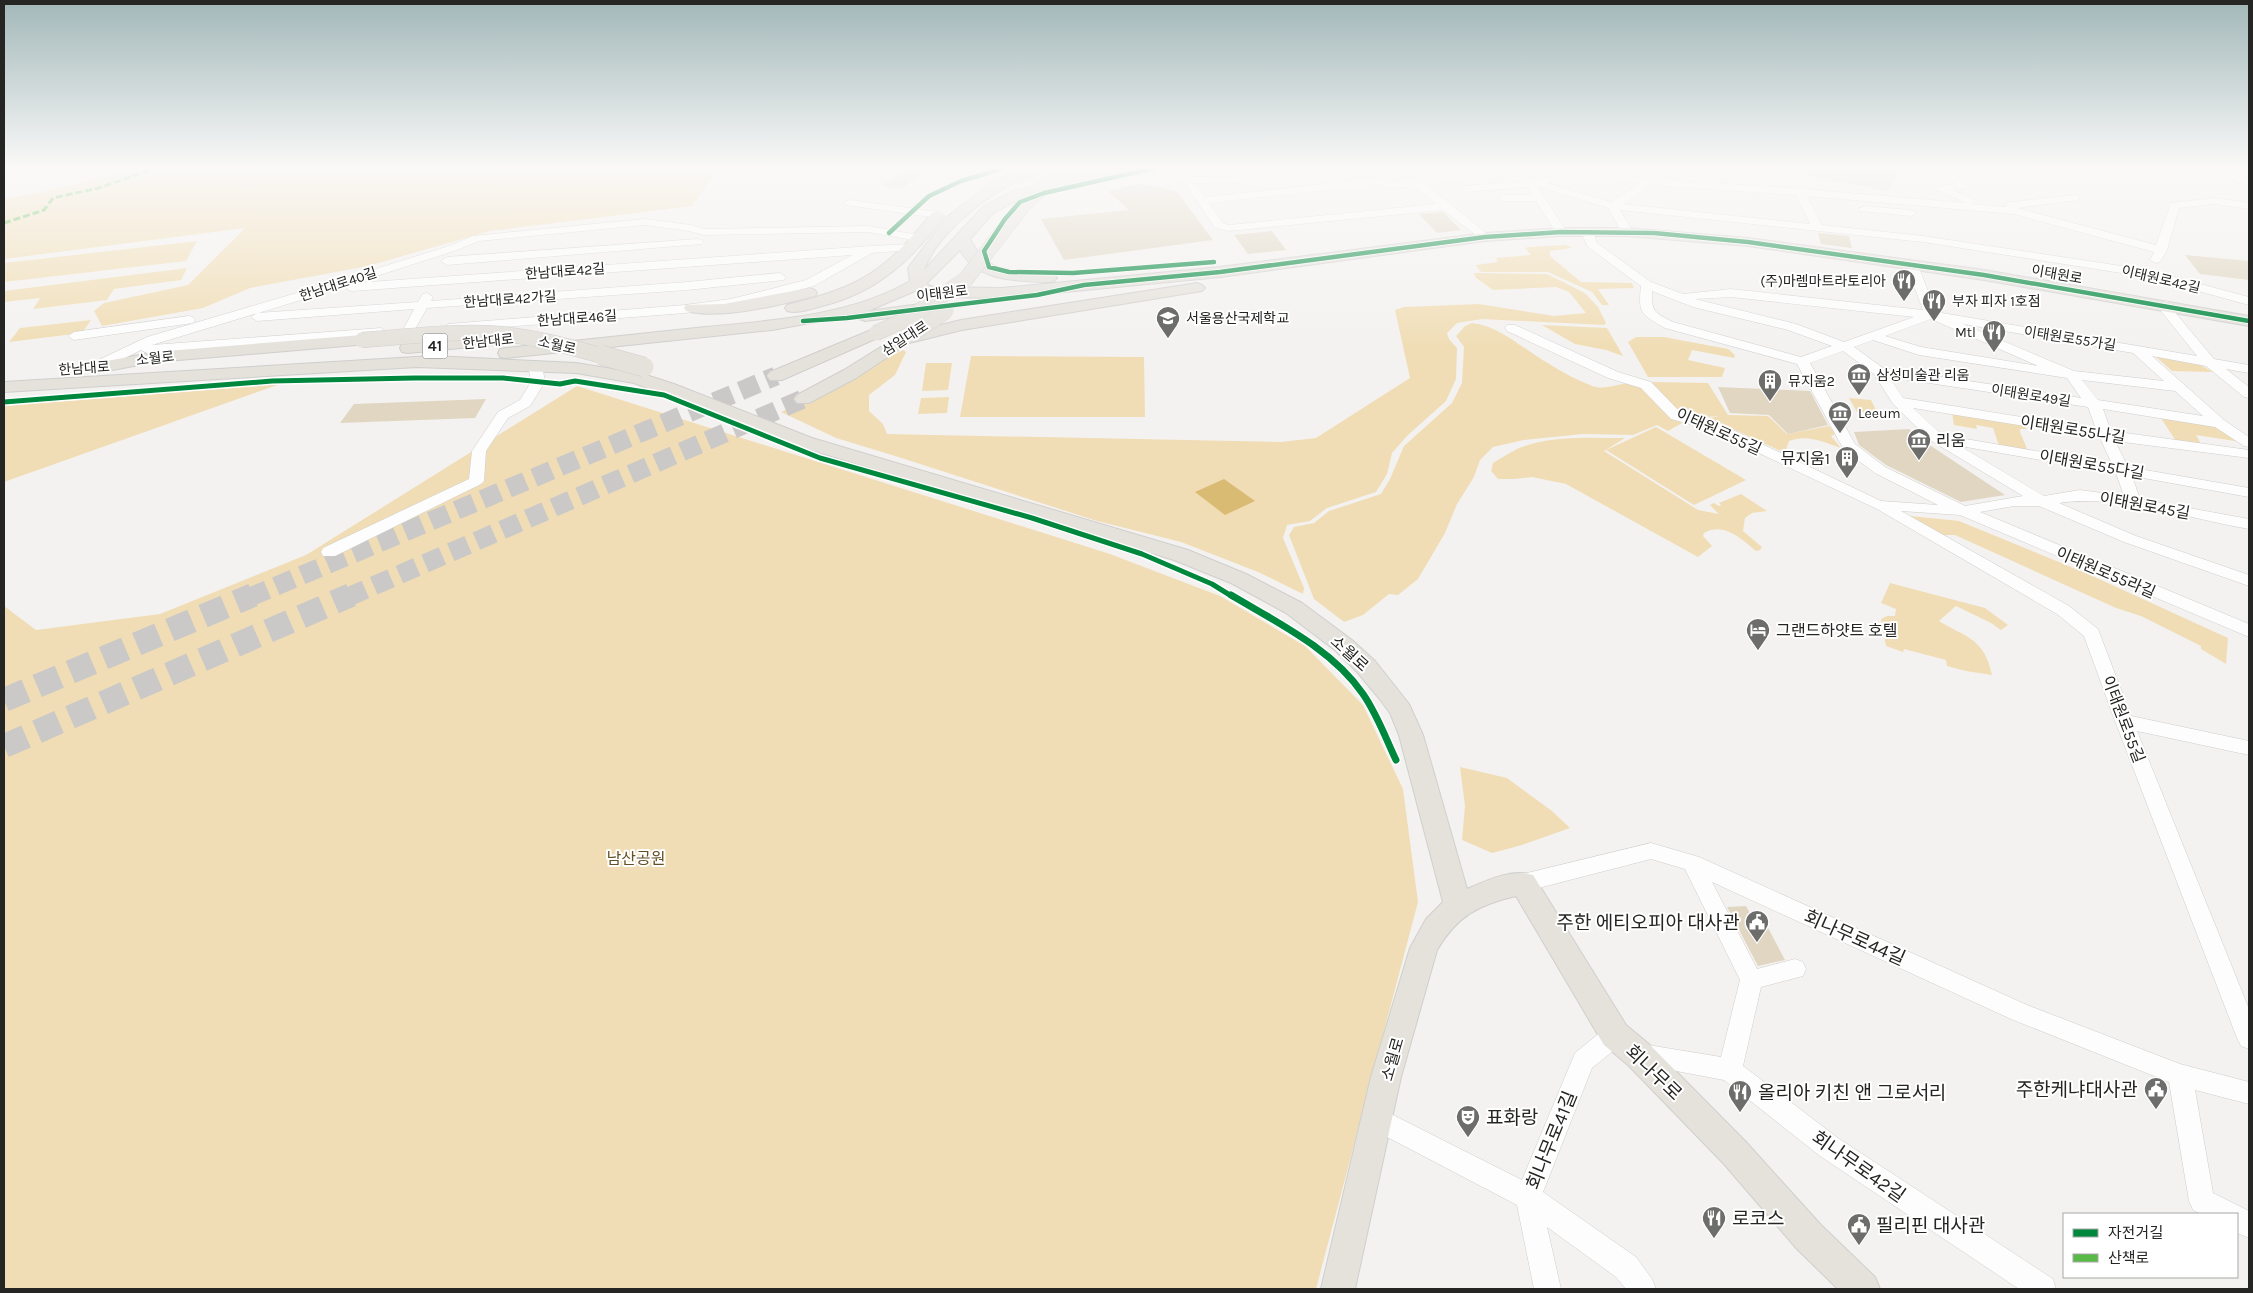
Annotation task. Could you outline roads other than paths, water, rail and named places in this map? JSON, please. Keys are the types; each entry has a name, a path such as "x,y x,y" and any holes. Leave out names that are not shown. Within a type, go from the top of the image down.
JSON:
{"main road":[{"name":"한남대로","path":"4,374 435,346 777,312 810,305 861,286 895,264 926,228"},
{"name":"한남대로","path":"919,282 916,268 946,228"},
{"name":"한남대로","path":"4,387 417,362 803,321 858,309 904,291 919,282 972,228"},
{"name":"삼일대로","path":"776,376 876,334 914,314 966,279 1005,228"},
{"name":"삼일대로","path":"803,399 850,374 909,337 967,295 985,278 1019,228"},
{"name":"이태원로","path":"861,286 919,282 921,288 933,292 1084,285 1220,272 1485,237 1561,232 1627,232 1748,242 1912,264 2165,305 2249,321"},
{"name":"이태원로","path":"962,239 967,252 986,269 1016,275 1064,279 1084,285"},
{"path":"909,337 961,325 1189,290 1222,279 1220,272"},
{"name":"이태원로","path":"803,321 847,318 1037,295 1084,285"},
{"path":"688,309 724,309 861,286"},
{"name":"소월로","path":"94,368 155,357 362,340 462,334 499,334 553,343 644,367 687,381 742,404 801,433 880,464"},
{"name":"소월로","path":"417,362 535,365 576,368 637,378 668,388 805,442 1172,552 1212,566 1272,596 1352,652 1377,678 1401,712 1420,763 1458,905 1436,927 1424,948 1386,1077 1338,1289"},
{"path":"1458,905 1493,890 1523,883"},
{"name":"회나무로","path":"1523,883 1615,1035 1639,1055 1735,1153 1808,1237 1863,1289"}],"street":[{"name":"한남대로40길","path":"94,368 160,338 337,285 453,248 477,238 578,228"},
{"name":"한남대로40길","path":"691,228 700,237 812,230 868,229 914,242"},
{"path":"1472,228 1485,237"},
{"path":"1559,228 1561,232"},
{"path":"1625,228 1627,232"},
{"name":"이태원로42길","path":"1928,228 2148,274 2249,301"},
{"path":"2079,228 2161,250"},
{"path":"2148,274 2161,250 2166,228"},
{"path":"804,254 812,230"},
{"name":"이태원로55길","path":"1587,232 1592,245 1647,285 1697,304 1792,327 1844,346 1879,371 1898,401 1935,437 2041,501 2139,542 2249,581"},
{"path":"447,260 700,237 687,286 688,309"},
{"name":"한남대로42길","path":"337,285 347,287 871,250 914,242"},
{"path":"409,330 437,281 453,248"},
{"name":"한남대로46길","path":"137,349 688,309 730,303 810,283 871,250"},
{"path":"782,255 780,277 785,290"},
{"path":"1912,264 1931,315"},
{"name":"한남대로42가길","path":"74,336 198,318 230,309 240,314 255,317 687,286 780,277"},
{"path":"1647,285 1645,306 1651,316 1669,325 1802,361 1844,346"},
{"path":"571,318 583,293"},
{"name":"이태원로55가길","path":"1677,296 1731,293 1931,315 2208,361"},
{"path":"2165,305 2167,312 2208,361 2249,394"},
{"name":"이태원로55가길","path":"1844,346 1931,315"},
{"name":"이태원로49길","path":"1931,315 2072,375 2094,405 2104,435 2122,469 2134,502"},
{"name":"이태원로55길","path":"1511,328 1613,375 1646,385 1676,416 1713,426 1878,505 2063,610 2092,633 2124,721 2249,1038"},
{"name":"이태원로49길","path":"1873,336 1919,351 2072,375 2178,387"},
{"path":"2136,349 2219,423 2249,443"},
{"path":"1802,361 1829,413 1850,447 1880,470 1963,511"},
{"path":"2208,361 2249,369"},
{"path":"329,552 476,481 479,451 503,415 525,403 538,382 535,365"},
{"name":"이태원로49길","path":"1879,371 2219,423"},
{"name":"이태원로55나길","path":"1898,401 2104,435 2249,454"},
{"name":"이태원로55다길","path":"1935,437 2249,492"},
{"name":"이태원로45길","path":"2041,501 2080,495 2134,502 2249,524"},
{"name":"이태원로55길","path":"1878,505 1963,511 2014,500 2041,501"},
{"name":"이태원로55라길","path":"1963,511 2249,632"},
{"path":"2124,721 2249,748"},
{"name":"회나무로44길","path":"1523,883 1651,851 1692,864 2019,1012 2180,1075 2249,1093"},
{"path":"1692,864 1751,980 1730,1070"},
{"path":"1751,980 1795,969"},
{"name":"회나무로41길","path":"1547,1289 1528,1197 1583,1061 1615,1035"},
{"name":"회나무로42길","path":"1639,1055 1730,1070 1829,1147 2042,1289"},
{"path":"2180,1075 2202,1201 2226,1213"},
{"path":"1377,1119 1528,1197 1626,1267 1642,1289"}],"tunnel":[{"path":"250,597 776,376"},
{"path":"348,597 803,399"},
{"path":"4,700 253,595"},
{"path":"4,746 351,595"}],"place":[{"name":"(주)마렘마트라토리아","path":"1904,302"},
{"name":"부자 피자 1호점","path":"1934,322"},
{"name":"서울용산국제학교","path":"1168,339"},
{"name":"Mtl","path":"1994,353"},
{"name":"삼성미술관 리움","path":"1859,396"},
{"name":"뮤지움2","path":"1770,402"},
{"name":"Leeum","path":"1840,434"},
{"name":"리움","path":"1919,461"},
{"name":"뮤지움1","path":"1847,479"},
{"name":"그랜드하얏트 호텔","path":"1758,651"},
{"name":"주한 에티오피아 대사관","path":"1757,943"},
{"name":"주한케냐대사관","path":"2156,1110"},
{"name":"올리아 키친 앤 그로서리","path":"1740,1113"},
{"name":"표화랑","path":"1468,1138"},
{"name":"로코스","path":"1714,1239"},
{"name":"필리핀 대사관","path":"1859,1246"}],"park label":[{"name":"남산공원","path":"636,858"}]}
